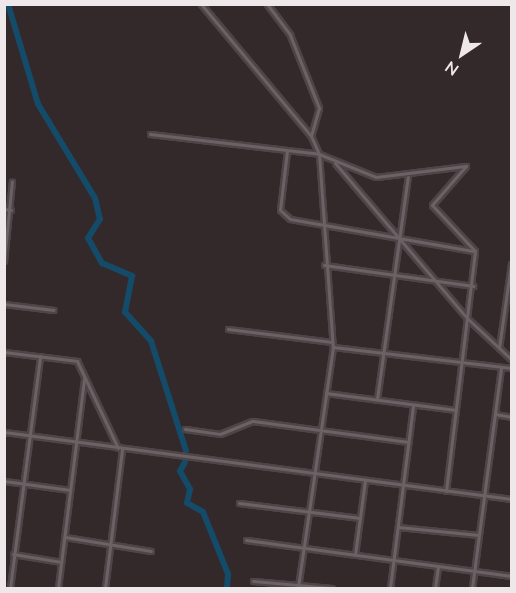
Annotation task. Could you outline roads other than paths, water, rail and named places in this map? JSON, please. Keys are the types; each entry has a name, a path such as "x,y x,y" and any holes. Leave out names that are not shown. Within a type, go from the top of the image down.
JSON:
{"street":[{"path":"201,4 311,136 319,154 324,227 323,265 332,344 298,587"},
{"path":"267,4 290,35 319,108 311,136"},
{"path":"150,134 319,154 334,162 376,177 408,177 466,166 432,205 475,251 474,286 446,491"},
{"path":"287,151 280,210 297,222 398,236 475,251"},
{"path":"334,162 468,319 512,360"},
{"path":"377,399 408,177"},
{"path":"4,261 11,210 12,180"},
{"path":"4,209 11,210"},
{"path":"499,349 511,264"},
{"path":"323,265 474,286"},
{"path":"4,304 54,310"},
{"path":"228,329 512,368"},
{"path":"4,352 78,361 84,379 120,449 105,588"},
{"path":"9,588 40,356"},
{"path":"472,588 501,367"},
{"path":"58,588 74,442 84,379"},
{"path":"326,393 456,410"},
{"path":"390,588 413,405"},
{"path":"495,414 512,417"},
{"path":"185,429 220,434 253,421 409,442"},
{"path":"4,432 512,499"},
{"path":"355,555 365,479"},
{"path":"4,481 70,490"},
{"path":"239,503 309,514 360,518"},
{"path":"398,527 479,536"},
{"path":"65,537 151,551"},
{"path":"246,540 512,576"},
{"path":"14,554 62,562"},
{"path":"435,588 438,566"},
{"path":"253,582 332,588"}],"waterway":[{"path":"8,4 38,104 95,198 100,219 88,238 102,263 132,276 125,312 151,341 186,451"},
{"path":"185,462 180,471 190,489 187,503 203,512 228,574 227,588"}]}
